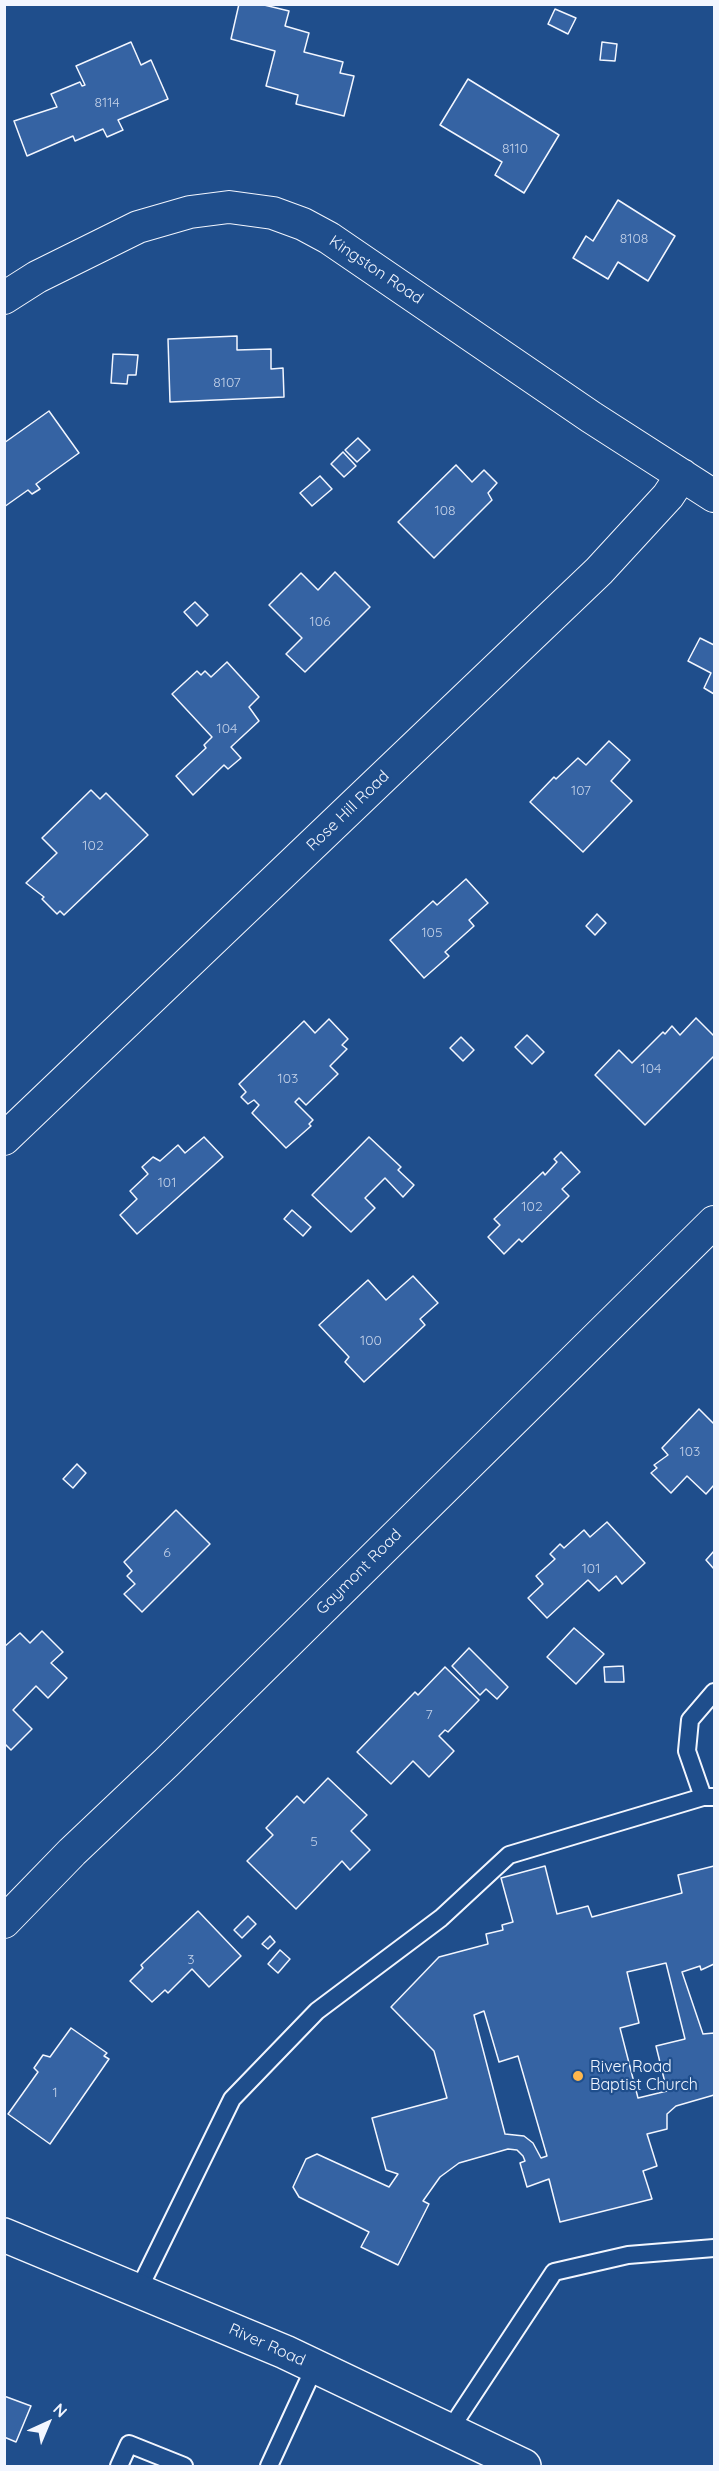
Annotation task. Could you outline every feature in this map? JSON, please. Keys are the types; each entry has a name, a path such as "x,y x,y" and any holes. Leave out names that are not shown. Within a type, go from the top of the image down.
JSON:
{"main road":[{"name":"River Road","path":"4,2235 139,2289 315,2367 524,2466"}],"street":[{"name":"Kingston Road","path":"4,298 37,277 138,227 190,212 230,207 273,213 329,238 591,417 714,496"},
{"name":"Rose Hill Road","path":"4,1138 598,572 668,496 682,475"},
{"name":"Gaymont Road","path":"4,1922 72,1852 714,1222"}],"lane":[{"path":"139,2289 232,2099 317,2011 441,1918 509,1855 709,1797 687,1751 690,1720 714,1692"},
{"path":"448,2431 554,2272 628,2255 714,2248"},
{"path":"270,2466 315,2367"},
{"path":"119,2466 129,2444 184,2466"}],"building":[{"path":"239,4 260,4 289,11 285,26 309,33 304,52 343,62 340,73 354,76 344,116 296,104 298,95 266,86 275,51 231,39"},
{"path":"555,9 576,18 568,34 548,24"},
{"path":"131,42 141,65 151,60 168,99 118,120 123,130 107,137 103,129 75,141 73,136 27,156 14,121 57,107 51,94 80,82 82,86 85,85 76,66"},
{"path":"602,42 617,44 615,61 600,60"},
{"path":"468,79 559,135 524,193 495,175 502,162 440,125"},
{"path":"618,200 675,236 648,281 618,262 608,279 573,258 586,236 593,241"},
{"path":"237,336 237,350 271,349 271,369 283,368 284,397 170,402 168,339"},
{"path":"113,354 138,355 136,375 128,375 127,384 111,383"},
{"path":"49,411 79,453 36,484 40,489 32,494 28,490 4,507 4,443"},
{"path":"358,438 370,450 357,462 345,450"},
{"path":"343,452 356,466 344,477 331,464"},
{"path":"456,465 472,482 484,470 497,483 488,493 492,500 434,558 398,522"},
{"path":"320,476 332,489 312,506 300,493"},
{"path":"335,572 370,607 305,672 286,654 302,638 269,605 301,573 318,590"},
{"path":"195,602 208,615 197,626 184,612"},
{"path":"700,638 714,645 714,694 704,688 711,673 688,661"},
{"path":"227,662 259,697 249,707 259,721 231,747 241,758 228,769 224,765 193,795 176,776 206,748 204,745 212,737 172,694 197,671 201,675 205,671 211,677"},
{"path":"609,741 630,760 611,781 632,801 583,852 530,802 554,777 556,779 578,758 586,765"},
{"path":"91,790 100,799 106,793 148,835 64,915 60,911 57,914 42,899 44,897 26,883 57,853 42,838"},
{"path":"466,879 488,903 469,920 474,926 445,952 449,956 424,978 390,940 433,901 437,905"},
{"path":"597,914 606,923 595,935 586,926"},
{"path":"696,1018 714,1036 714,1056 645,1125 595,1075 619,1050 632,1063 663,1032 665,1034 672,1026 680,1035"},
{"path":"329,1019 348,1039 342,1045 347,1049 330,1066 338,1074 306,1105 299,1098 295,1102 313,1120 309,1124 311,1126 286,1148 252,1113 259,1105 254,1100 248,1104 241,1097 246,1092 239,1084 304,1021 315,1033"},
{"path":"527,1035 544,1052 532,1064 515,1047"},
{"path":"461,1037 474,1050 463,1061 450,1048"},
{"path":"204,1137 223,1157 137,1234 120,1215 137,1199 130,1191 148,1174 142,1167 153,1157 160,1161 178,1145 185,1153"},
{"path":"369,1137 401,1167 398,1170 414,1185 403,1197 385,1178 365,1198 375,1208 351,1232 312,1195"},
{"path":"561,1152 580,1172 562,1189 569,1196 522,1242 519,1239 504,1254 488,1237 500,1225 494,1219 543,1172 545,1175 557,1162 554,1159"},
{"path":"292,1210 311,1227 303,1236 284,1219"},
{"path":"413,1276 438,1303 420,1319 425,1325 364,1382 345,1362 349,1357 319,1325 368,1280 386,1300"},
{"path":"699,1409 714,1424 714,1485 706,1494 687,1476 671,1493 651,1473 657,1468 654,1465 668,1455 662,1448"},
{"path":"77,1464 86,1473 73,1488 63,1479"},
{"path":"176,1510 210,1544 142,1612 124,1594 135,1584 127,1576 132,1571 124,1562"},
{"path":"607,1522 645,1563 622,1584 616,1576 599,1591 588,1580 547,1618 528,1598 543,1584 536,1576 555,1559 550,1554 560,1544 564,1548 584,1530 590,1537"},
{"path":"714,1551 714,1569 706,1560"},
{"path":"574,1628 604,1654 576,1684 547,1657"},
{"path":"42,1631 63,1652 51,1663 67,1678 48,1698 36,1686 13,1710 32,1729 11,1750 4,1743 4,1647 20,1633 30,1643"},
{"path":"469,1648 508,1687 497,1699 486,1689 480,1695 452,1666"},
{"path":"623,1666 624,1682 605,1682 604,1667"},
{"path":"445,1667 479,1700 448,1732 445,1730 439,1736 454,1751 429,1777 413,1761 391,1784 357,1752 415,1692 418,1695"},
{"path":"328,1778 367,1815 351,1831 370,1850 350,1870 342,1861 296,1909 247,1861 273,1835 266,1828 297,1796 304,1803"},
{"name":"River Road Baptist Church","path":"545,1866 557,1914 588,1906 592,1917 682,1893 678,1875 714,1866 714,1964 701,1970 700,1966 682,1972 703,2034 714,2033 714,2095 676,2106 667,2114 667,2129 647,2134 657,2166 643,2171 652,2199 560,2222 549,2179 527,2187 520,2163 525,2161 523,2156 517,2150 508,2149 459,2163 440,2177 423,2201 429,2204 398,2265 361,2247 369,2232 299,2197 293,2187 306,2159 317,2154 389,2187 398,2174 386,2170 372,2118 447,2098 434,2051 391,2007 439,1957 488,1944 486,1934 503,1930 502,1925 513,1922 501,1878","holes":["666,1963 685,2039 656,2046 667,2091 638,2098 620,2028 639,2023 627,1972","484,2011 499,2062 518,2056 547,2156 541,2158 533,2143 524,2136 505,2134 474,2015"]},
{"path":"198,1911 241,1956 209,1987 192,1969 168,1993 165,1990 152,2002 130,1981 143,1968 141,1965"},
{"path":"248,1916 256,1924 242,1938 234,1930"},
{"path":"270,1936 275,1942 268,1949 262,1944"},
{"path":"280,1950 290,1959 278,1973 268,1964"},
{"path":"71,2028 107,2053 104,2056 109,2059 50,2144 8,2114 38,2072 34,2068 43,2055 50,2057"},
{"path":"4,2396 31,2406 16,2442 4,2437"}],"place":[{"name":"River Road Baptist Church","path":"578,2076"}]}
